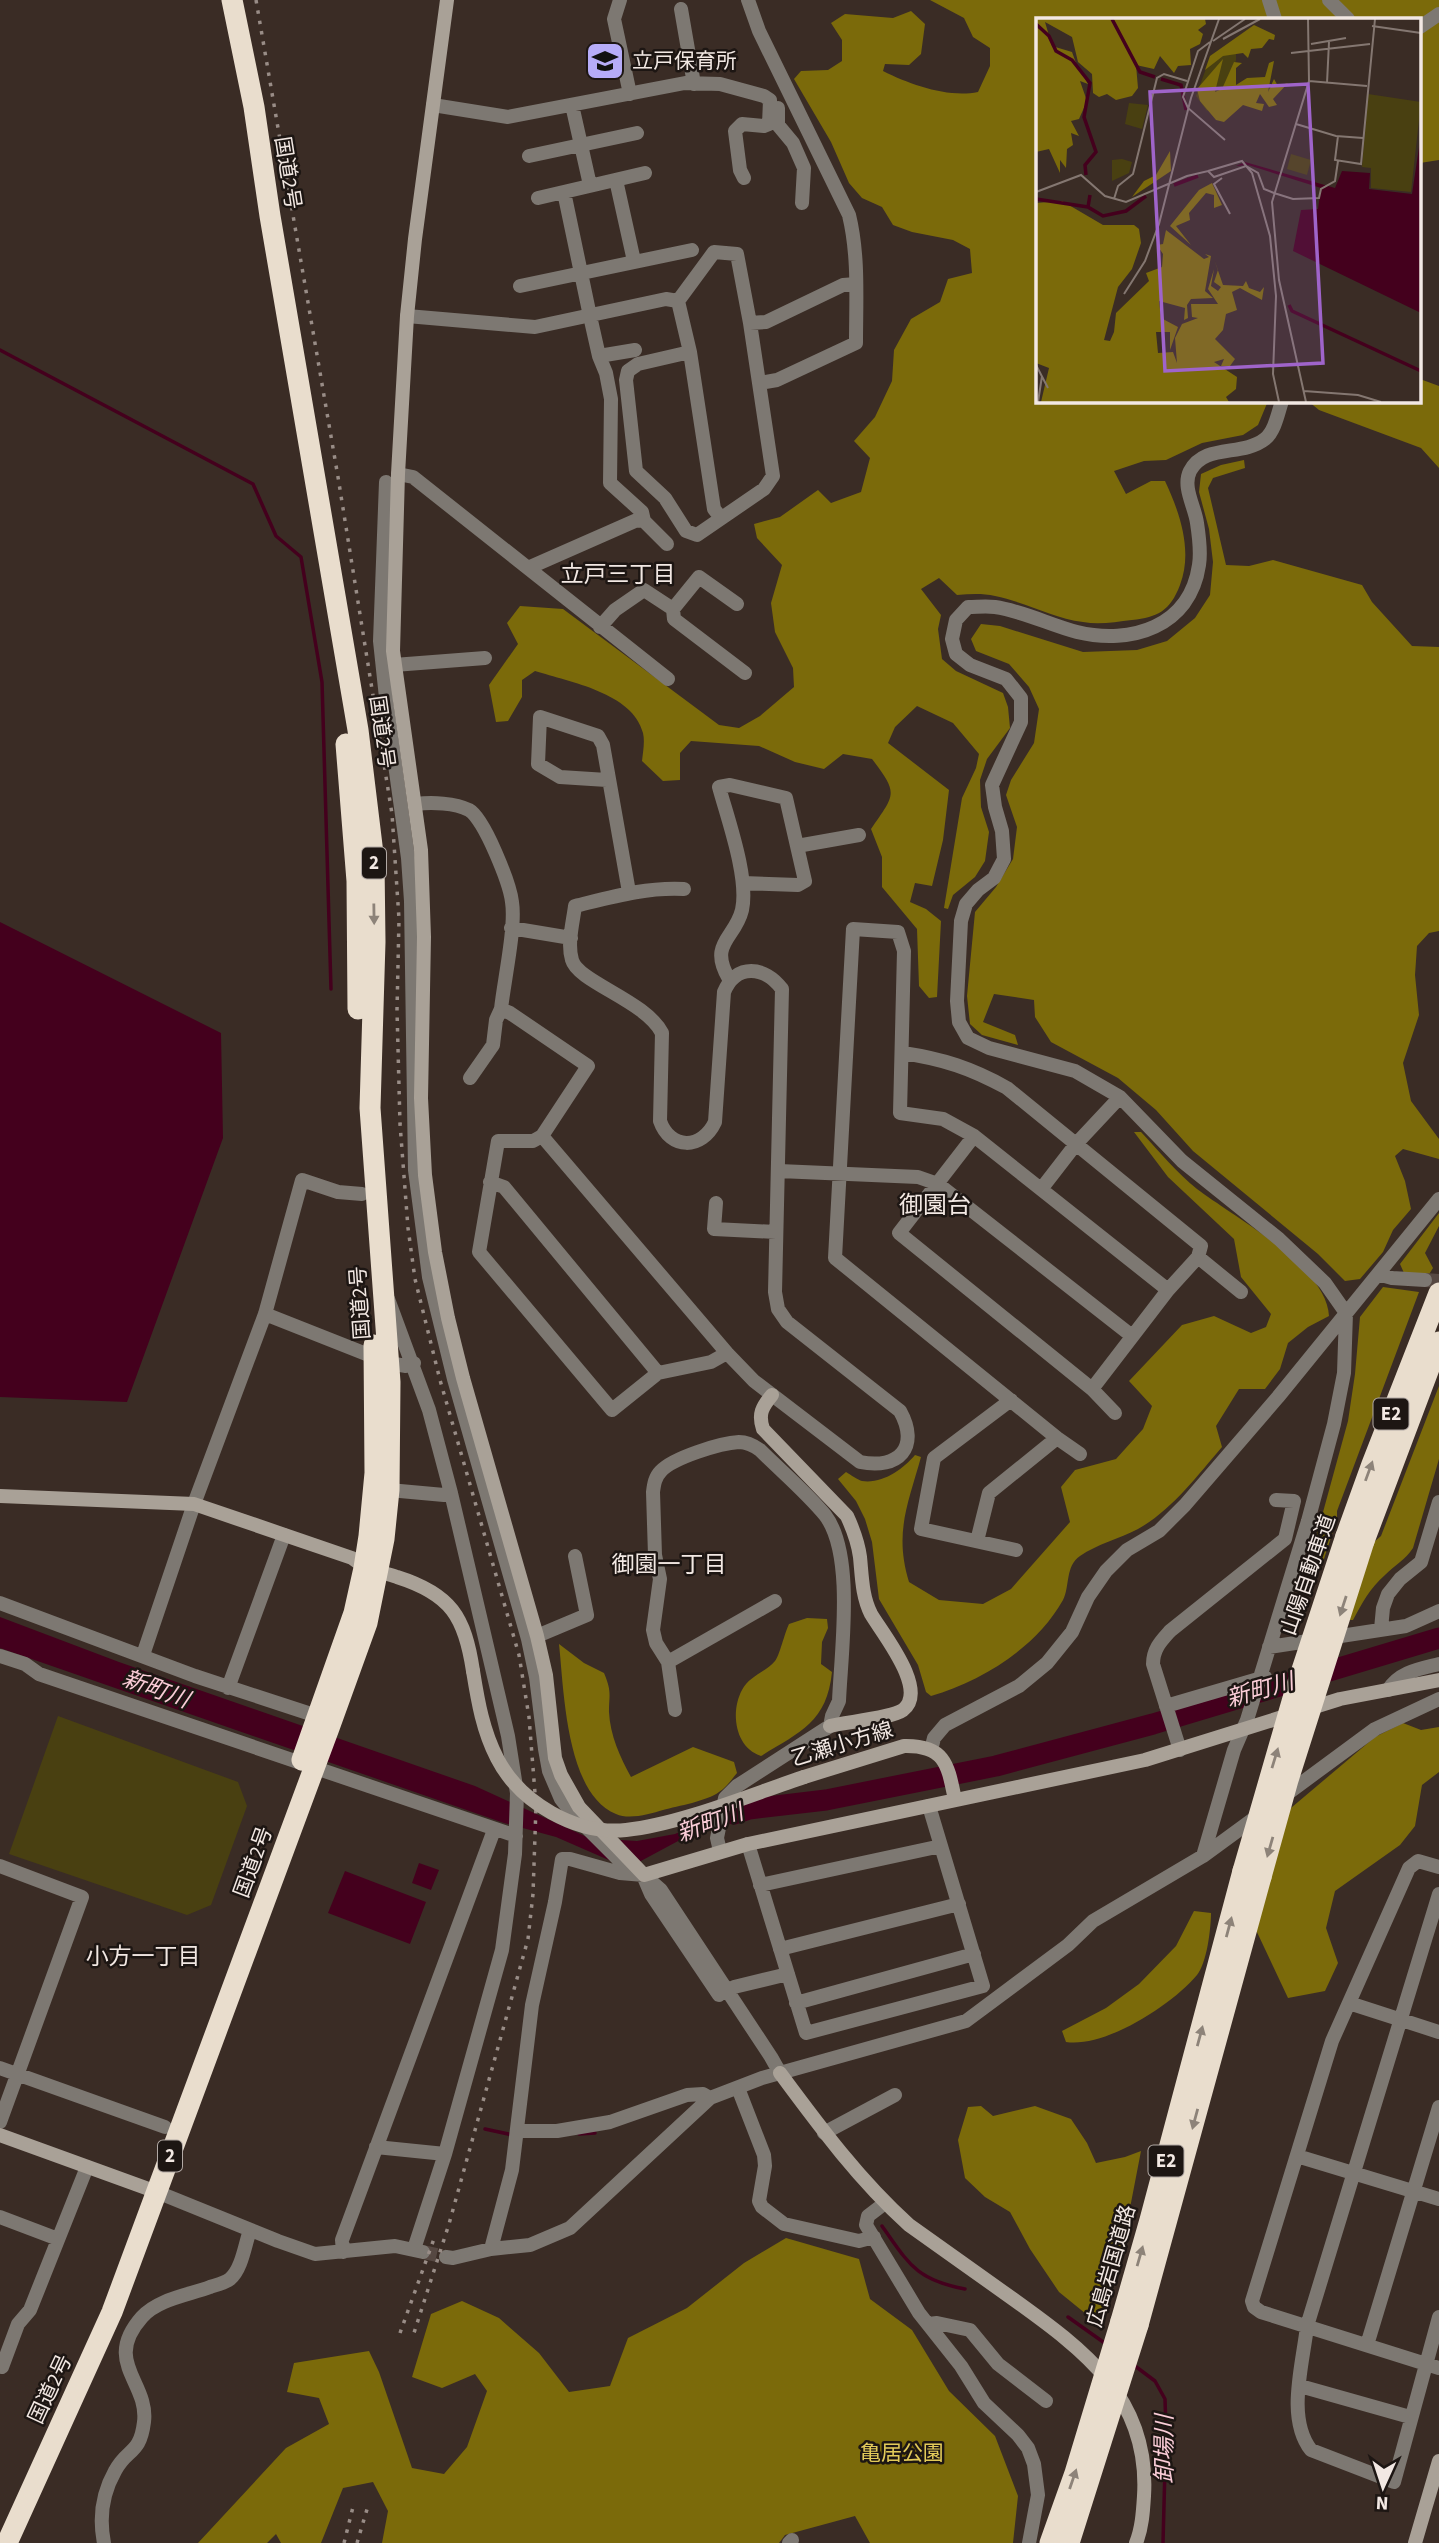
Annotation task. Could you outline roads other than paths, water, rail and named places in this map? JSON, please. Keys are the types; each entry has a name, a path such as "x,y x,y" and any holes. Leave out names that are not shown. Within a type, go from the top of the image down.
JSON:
{"highway":[{"name":"国道2号","path":"221,0 274,307 302,444 345,724 359,935 357,1145 382,1360 389,1490 371,1570"},
{"name":"国道2号","path":"3,2542 112,2312 150,2190 308,1763 320,1722 367,1623 384,1290 371,1135 374,862 364,772 254,107 232,0"},
{"name":"山陽自動車道","path":"1217,1997 1240,1958 1355,1538 1372,1464 1432,1287"},
{"name":"山陽自動車道","path":"1217,1997 1273,1764 1355,1538 1439,1342"},
{"name":"国道2号","path":"0,2526 150,2190 166,2127 308,1763"},
{"name":"広島岩国道路","path":"1069,2543 1217,1997"},
{"name":"広島岩国道路","path":"1051,2543 1129,2323"}],"street":[{"path":"447,0 415,239 392,478 380,641 408,858 415,1170 429,1277 454,1380 528,1639 549,1771 561,1799 572,1813 661,1890 780,2073 824,2133 885,2203 909,2225 1070,2340 1106,2378 1132,2419 1141,2450 1145,2480 1143,2513 1136,2543"},
{"path":"620,0 614,19 630,94"},
{"path":"748,0 759,31 849,215 854,235 856,284 856,343 777,380 760,383"},
{"path":"1269,0 1275,18"},
{"path":"1329,0 1347,18"},
{"path":"681,9 694,83"},
{"path":"1422,26 1439,14"},
{"path":"433,105 508,117 694,83 720,84 767,98 775,95 778,100 778,124 793,143 804,168 802,203"},
{"path":"744,178 740,170 735,131 743,124 769,124 770,100 767,98"},
{"path":"572,105 590,186"},
{"path":"528,156 637,133"},
{"path":"538,198 645,173"},
{"path":"616,180 634,261"},
{"path":"564,192 598,356 606,373 611,399 610,484 642,512 644,521 667,544"},
{"path":"520,286 692,250"},
{"path":"678,300 714,252 737,254 760,383 773,477 764,489 697,535 686,531 665,498 636,471 626,380 628,371 638,364 690,352"},
{"path":"750,323 766,322 843,285 856,284"},
{"path":"407,316 535,327 666,299 678,300"},
{"path":"678,300 690,352 714,509 720,519"},
{"path":"598,356 635,350"},
{"path":"1203,1856 1234,1750 1261,1679 1334,1424 1345,1373 1346,1313 1325,1283 1279,1239 1182,1161 1120,1097 1075,1071 989,1048 968,1038 959,1023 957,1001 961,921 966,904 994,878 1004,859 1002,831 992,785 1021,722 1021,698 1006,679 971,665 956,654 951,639 956,620 968,607 995,607 1079,633 1122,636 1158,627 1176,614 1193,592 1200,563 1197,521 1188,491 1188,475 1197,459 1248,447 1266,439 1276,422 1282,402"},
{"path":"392,478 413,477 668,678"},
{"path":"392,478 394,665 421,850 424,937 421,1098 425,1175 435,1252 463,1378 546,1675 555,1758 579,1807 634,1868 757,2051 765,2062 780,2073"},
{"path":"528,568 637,520 644,521"},
{"path":"737,604 699,577 673,609 674,620 745,673"},
{"path":"600,627 615,610 644,590 673,609"},
{"path":"394,665 485,658"},
{"path":"607,780 560,777 538,764 540,717 598,736 603,745 607,780 629,892"},
{"path":"729,979 723,969 722,944 742,911 743,883 719,787 730,785 786,798 805,881 798,885 743,883"},
{"path":"416,804 460,807 472,811 483,828 513,904 501,1009 496,1020 493,1045 470,1078"},
{"path":"797,846 859,835"},
{"path":"542,1136 754,1381 860,1462 877,1466 893,1462 904,1451 908,1437 906,1422 900,1411 787,1322 778,1309 775,1292 782,989 774,978 763,972 736,974 729,979 724,992 715,1122 710,1133 697,1141 682,1143 671,1139 663,1131 660,1121 662,1033 656,1021 582,973 573,964 571,938 575,906 629,892 658,888 684,889"},
{"path":"511,928 571,938"},
{"path":"1080,1454 835,1258 853,929 898,932 904,951 900,1113 943,1119 974,1136 1168,1290"},
{"path":"501,1009 588,1066 542,1136 533,1141 498,1141 479,1252 612,1410 658,1373 711,1362 727,1353"},
{"path":"903,1053 941,1059 977,1071 1007,1088 1201,1246 1198,1257 1168,1290 1092,1389"},
{"path":"1042,1188 1076,1144 1120,1097"},
{"path":"974,1136 899,1233 1092,1389 1115,1413"},
{"path":"779,1171 918,1177 938,1184 1132,1336"},
{"path":"143,1655 194,1504 265,1314 302,1180 338,1192 362,1194"},
{"path":"490,1182 504,1187 658,1373"},
{"path":"954,1797 946,1763 937,1752 931,1750 934,1738 945,1725 1019,1686 1047,1663 1072,1632 1088,1597 1106,1571 1127,1550 1159,1531 1185,1505 1439,1199"},
{"path":"716,1203 714,1229 776,1232"},
{"path":"1198,1257 1241,1292"},
{"path":"1378,1274 1432,1287"},
{"path":"0,2135 315,2254 381,2247 418,2251 502,1950 516,1832 517,1793 515,1769 451,1493 414,1363 384,1290"},
{"path":"265,1314 382,1360 406,1366 414,1363"},
{"path":"719,1847 725,1798 737,1786 830,1726 893,1714 903,1710 909,1703 909,1682 904,1667 865,1600 855,1534 847,1516 763,1429 761,1410 772,1395"},
{"path":"1011,1400 934,1458 920,1529 1016,1550"},
{"path":"977,1541 989,1493 1057,1438"},
{"path":"674,1710 668,1662 656,1643 653,1630 660,1589 659,1567 654,1555 654,1482 660,1472 673,1462 739,1442 751,1444 825,1516 836,1534 843,1574 842,1609 839,1700 830,1726"},
{"path":"389,1490 444,1495 451,1493"},
{"name":"乙瀬小方線","path":"0,1496 194,1504 352,1558 371,1570 431,1591 450,1605 465,1631 478,1706 499,1761 518,1787 539,1804 583,1826 614,1830 654,1826 904,1746 918,1745 931,1750"},
{"path":"1178,1746 1153,1664 1157,1646 1170,1631 1285,1539 1294,1501 1276,1500"},
{"path":"1381,1629 1383,1608 1388,1594 1400,1579 1420,1562 1439,1502"},
{"path":"228,1688 284,1535"},
{"path":"537,1636 587,1615 575,1556"},
{"path":"668,1662 775,1601"},
{"path":"0,1603 320,1722"},
{"path":"1269,1647 1406,1626 1439,1611"},
{"path":"0,1656 26,1664 38,1674 308,1763 494,1830 516,1832"},
{"path":"1388,1690 1395,1680 1405,1674 1439,1664"},
{"path":"1166,1707 1261,1679"},
{"path":"491,2249 512,2171 532,2005 562,1859 621,1873 719,1847 748,1844 929,1806 954,1797 1129,1764 1244,1725 1340,1699 1439,1680"},
{"path":"446,2257 530,2245 570,2228 710,2098 780,2073 966,2021 1052,1957 1094,1921 1203,1856 1376,1729 1439,1699"},
{"path":"748,1844 806,2033 983,1986 929,1806"},
{"path":"343,2252 342,2240 494,1830"},
{"path":"760,1885 941,1846"},
{"path":"1432,2366 1259,2311 1252,2301 1332,2041 1410,1866 1420,1861 1439,1867"},
{"path":"0,1866 82,1897 0,2122"},
{"path":"1439,1894 1307,2326 1296,2399 1297,2415 1311,2450 1349,2467 1394,2482 1410,2417 1432,2366 1439,2317"},
{"path":"780,1949 959,1904"},
{"path":"796,2003 974,1954"},
{"path":"729,1991 734,1987 788,1974"},
{"path":"1349,2003 1439,2032"},
{"path":"0,2068 166,2127"},
{"path":"738,2088 764,2155 765,2166 759,2201 762,2207 784,2224 859,2241 874,2237"},
{"path":"518,2131 557,2131 610,2122 687,2095 703,2094 710,2098"},
{"path":"824,2133 895,2095"},
{"path":"1367,2345 1439,2107"},
{"path":"376,2147 445,2154"},
{"path":"1297,2155 1439,2199"},
{"path":"0,2366 2,2367 18,2324 30,2311 86,2167"},
{"path":"885,2203 868,2216 866,2225 914,2304 961,2366 984,2403 1028,2448 1034,2465 1038,2495 1029,2543"},
{"path":"0,2217 58,2239"},
{"path":"103,2543 101,2510 115,2470 136,2448 142,2437 145,2417 142,2400 127,2366 128,2340 141,2318 149,2311 164,2303 230,2280 237,2270 250,2230"},
{"path":"929,2324 937,2323 970,2330 998,2364 1046,2401"},
{"path":"1300,2386 1410,2417"},
{"path":"1415,2543 1439,2461"}],"water":[{"path":"0,922 221,1033 223,1138 127,1402 0,1397"},
{"path":"0,1617 119,1662 475,1786 589,1838 637,1841 675,1834 710,1818 747,1807 763,1807 740,1813 693,1833 639,1862 611,1861 556,1837 504,1823 0,1648"},
{"path":"419,1863 439,1870 431,1890 412,1883"},
{"path":"345,1871 426,1902 410,1944 328,1913"}],"waterway":[{"path":"0,350 253,484 276,536 301,557 322,682 331,989"},
{"name":"新町川","path":"734,1814 749,1809 826,1800 996,1766 1153,1724 1439,1638"},
{"path":"485,2129 513,2135"},
{"path":"579,2134 595,2133"},
{"name":"卸場川","path":"882,2226 899,2251 924,2275 935,2281 965,2289"},
{"name":"卸場川","path":"1068,2317 1106,2344"},
{"name":"卸場川","path":"1135,2366 1155,2381 1165,2399 1163,2543"}],"tunnel":[{"path":"1425,1280 1439,1281"},
{"path":"423,2252 446,2257"}],"railway":[{"path":"256,0 338,477 392,814 399,919 397,1010 400,1124 415,1279 440,1380 519,1655 529,1717 536,1806 533,1894 528,1939 449,2224 413,2336"},
{"path":"400,2333 435,2236"},
{"path":"344,2543 354,2503"},
{"path":"357,2543 368,2506"}],"place":[{"name":"立戸保育所","path":"605,61"}],"district":[{"name":"立戸三丁目","path":"618,574"},
{"name":"御園台","path":"935,1205"},
{"name":"御園一丁目","path":"669,1564"},
{"name":"小方一丁目","path":"143,1956"}],"park label":[{"name":"亀居公園","path":"902,2453"}]}
